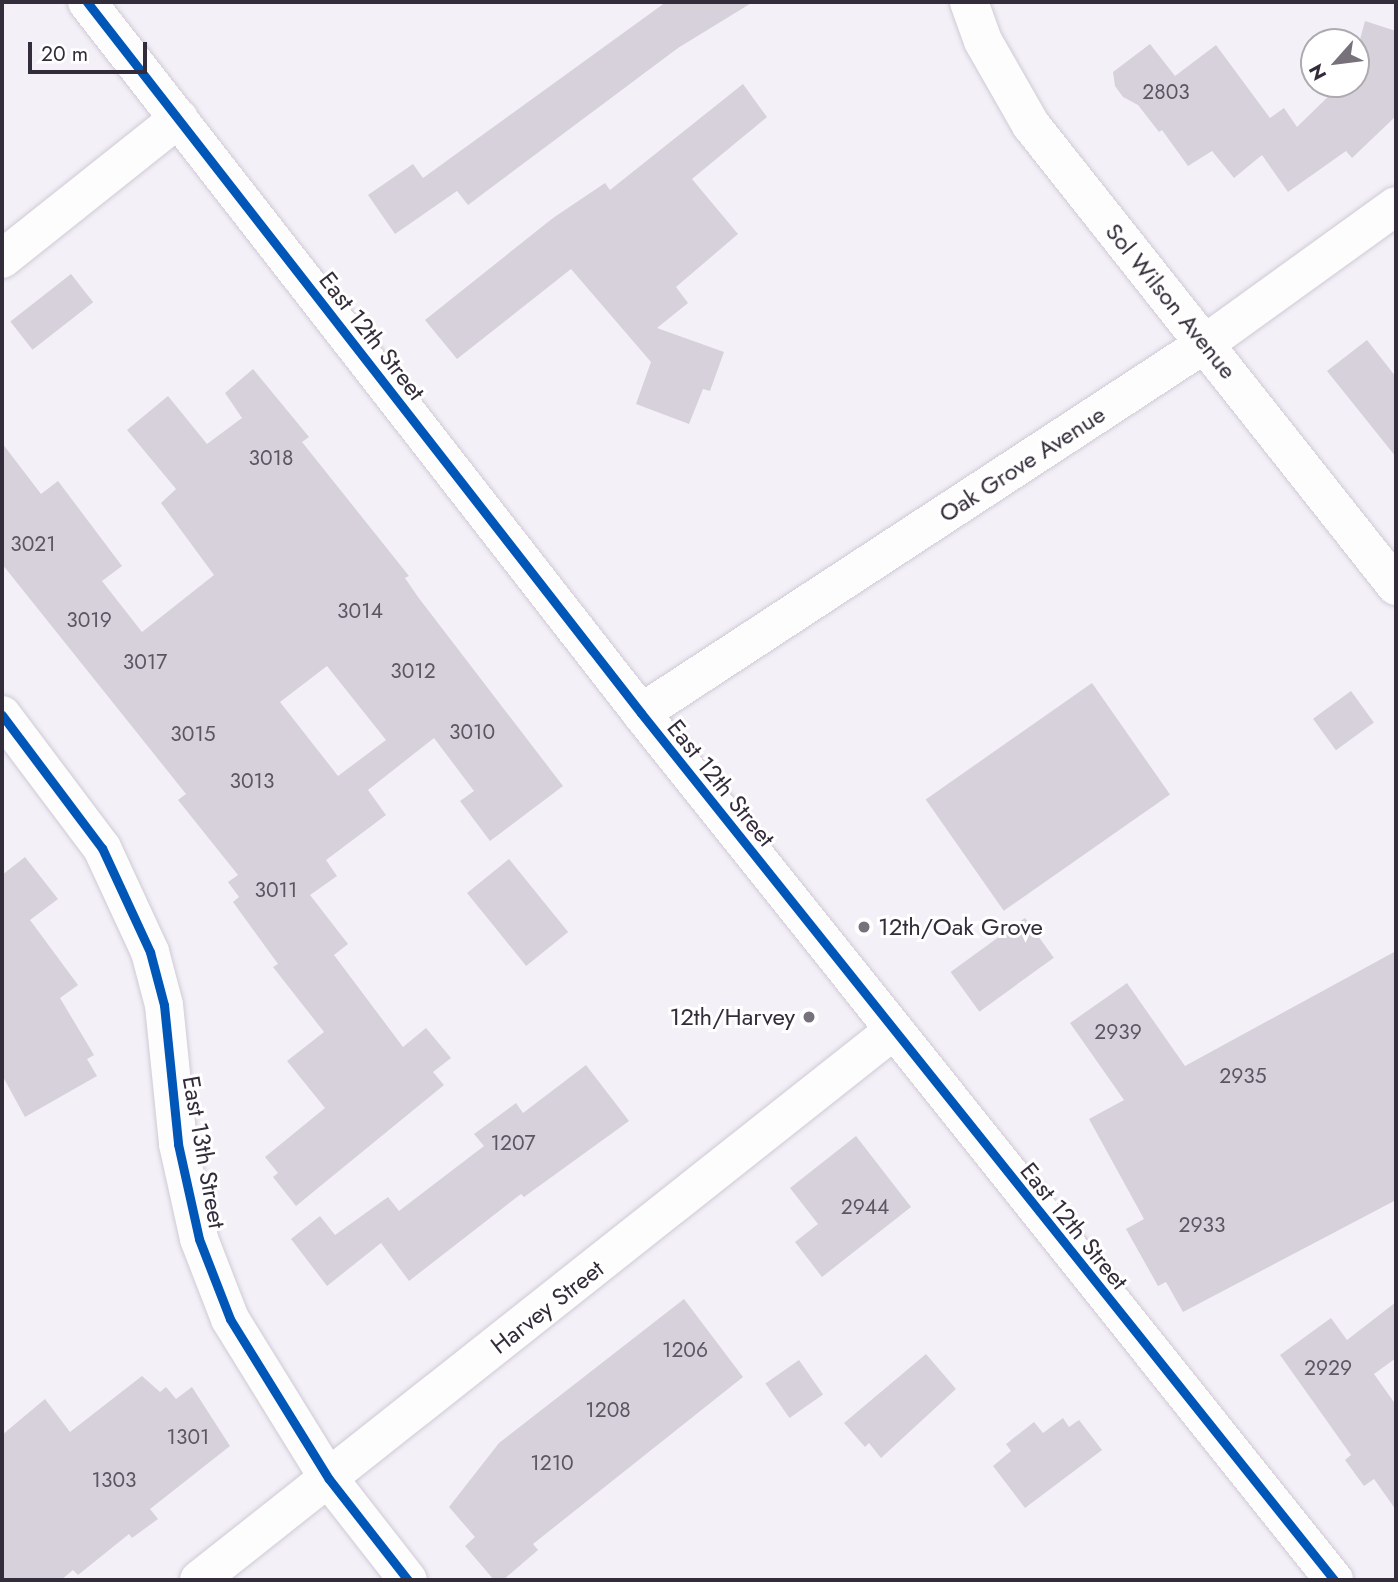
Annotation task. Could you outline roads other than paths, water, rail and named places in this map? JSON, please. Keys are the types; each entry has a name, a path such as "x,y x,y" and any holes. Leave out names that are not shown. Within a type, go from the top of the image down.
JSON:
{"street":[{"name":"East 12th Street","path":"87,2 641,713 1334,1580"},
{"name":"Sol Wilson Avenue","path":"969,2 983,41 1031,125 1396,586"},
{"path":"2,260 179,118"},
{"name":"Oak Grove Avenue","path":"641,713 1206,343 1396,206"},
{"name":"East 13th Street","path":"2,715 102,848 129,899 164,1005 178,1144 199,1239 230,1319 329,1479 408,1580"},
{"name":"Harvey Street","path":"199,1580 893,1031"}],"place":[{"name":"12th/Oak Grove","path":"864,927"},
{"name":"12th/Harvey","path":"809,1017"}]}
